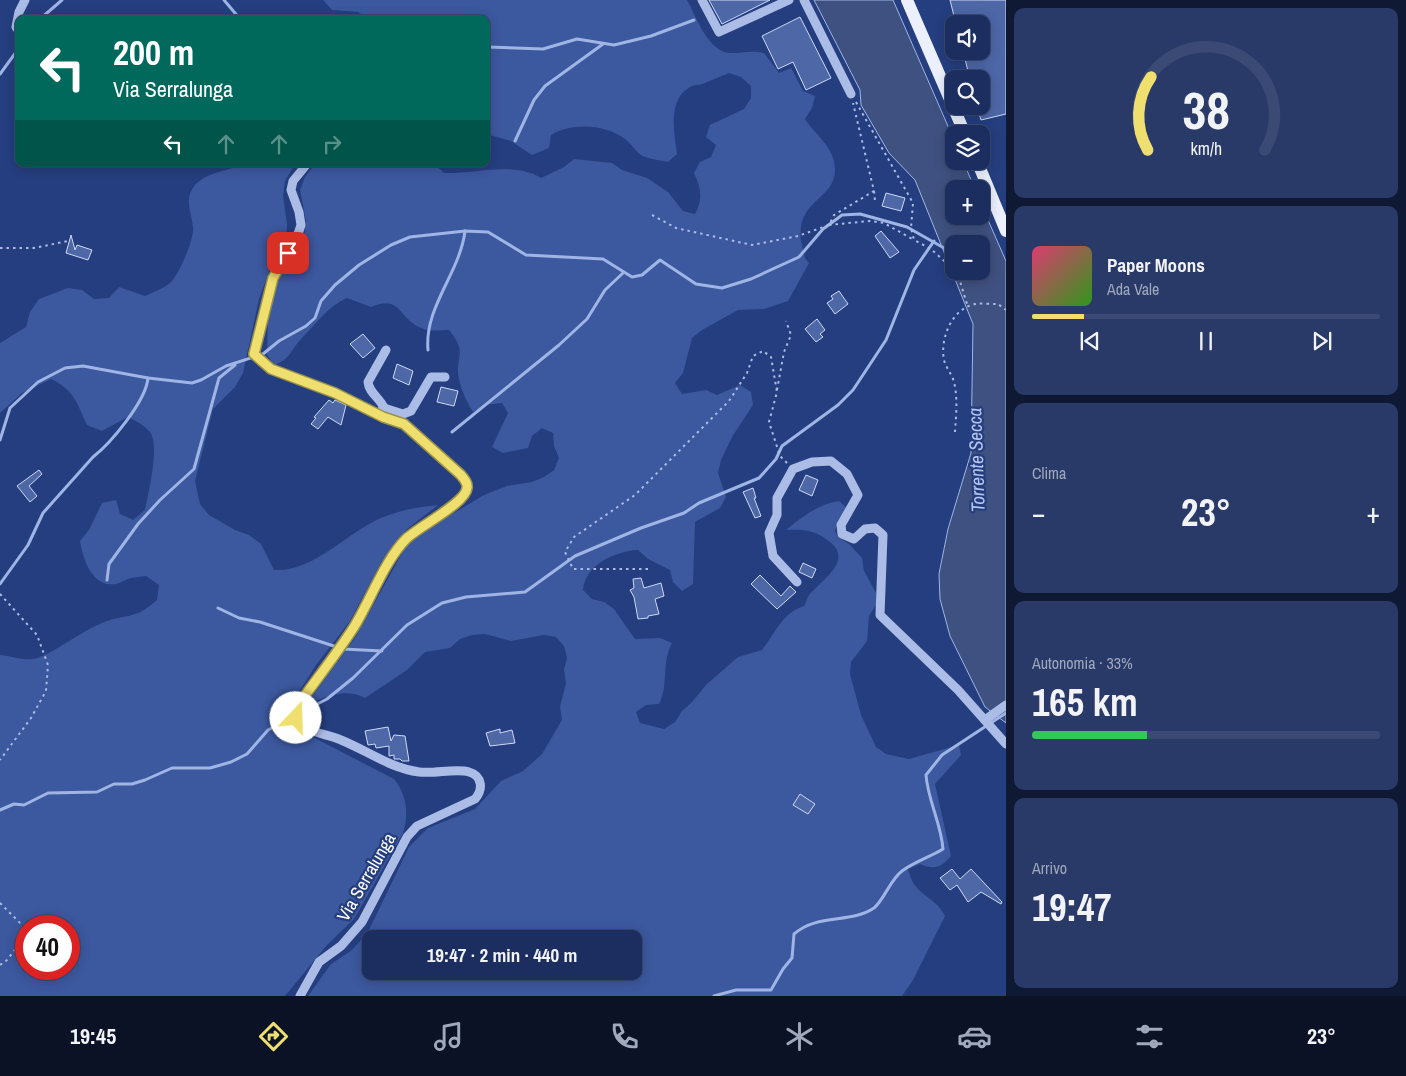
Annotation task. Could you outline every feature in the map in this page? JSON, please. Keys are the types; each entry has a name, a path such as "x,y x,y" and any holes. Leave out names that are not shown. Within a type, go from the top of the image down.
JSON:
{"main road":[{"path":"907,0 961,125"},
{"path":"980,170 1006,231"}],"street":[{"path":"18,15 26,0"},
{"path":"702,0 719,32 789,0"},
{"path":"804,0 851,94"},
{"name":"Via Serralunga","path":"300,996 319,962 341,946 362,922 407,837 417,826 475,799 481,793 481,784 476,775 468,771 421,772 403,769 342,740 302,726 296,718 296,708 353,628 397,551 407,538 452,506 464,496 467,490 466,483 461,475 404,424 376,414 335,393 271,369 254,354 273,278 296,240 301,224 300,212 291,190 293,181 305,167"},
{"path":"386,350 368,382 368,387 384,408 403,414 411,411 431,377 445,377"},
{"path":"376,414 384,408"},
{"path":"797,582 773,556 769,533 777,514 777,498 793,469 812,462 831,461 847,474 858,495 841,525 842,534 854,539 865,529 875,528 883,535 880,615 958,690 1006,744"},
{"path":"985,720 1006,705"}],"path":[{"path":"851,94 875,201"},
{"path":"851,94 913,203 911,228 914,240"},
{"path":"829,225 834,215 874,191"},
{"path":"652,215 676,228 752,245 798,236 829,225 870,221 884,223 930,249 945,263"},
{"path":"0,248 34,248 68,241"},
{"path":"960,280 968,307"},
{"path":"954,432 956,404 954,382 944,362 943,340 951,322 961,311 974,304 998,304 1006,310"},
{"path":"786,321 791,335 784,352 777,392 769,422 780,456 793,469"},
{"path":"648,569 573,568 565,552 574,536 635,495 730,401 747,373 754,356 763,351 771,357 777,392"},
{"path":"0,594 37,635 48,665 46,691 31,718 0,760"},
{"path":"0,903 22,925 24,938 7,960 0,965"}],"shaded area":[{"path":"323,0 687,0 704,32 715,47 730,53 764,53 779,73 791,68 803,91 815,96 812,108 805,119 828,148 832,155 835,170 833,180 828,188 808,210 803,219 801,231 802,246 805,258 809,263 788,301 764,309 738,310 702,330 692,338 683,373 675,383 682,394 706,390 717,395 740,385 751,392 753,405 732,437 721,460 718,473 726,497 720,508 695,522 693,584 682,591 673,582 670,570 648,559 638,550 620,553 603,561 589,573 583,590 592,599 604,602 614,609 635,639 660,638 672,643 667,658 664,689 659,704 646,705 636,712 640,723 664,729 675,722 682,711 707,684 738,657 762,650 785,618 796,609 804,606 809,595 833,570 838,556 836,549 830,542 820,535 809,531 786,530 804,516 824,505 839,501 848,509 839,519 835,531 839,538 849,544 862,558 864,571 876,593 876,605 869,616 867,641 851,662 850,674 861,715 876,747 886,754 909,759 959,745 961,755 935,784 951,856 937,867 920,864 908,869 915,885 935,903 945,916 913,980 902,996 308,996 331,964 352,950 362,939 362,980 642,980 642,930 369,930 409,847 428,828 475,809 501,781 523,771 542,754 562,720 560,707 566,683 564,670 567,658 564,646 556,637 544,635 511,641 485,634 472,635 460,639 450,648 425,652 407,670 365,698 350,693 342,693 305,706 355,638 406,546 434,525 484,495 507,486 532,482 544,477 554,470 559,458 554,446 553,433 542,428 532,436 528,448 503,453 492,447 508,413 502,403 484,405 473,412 464,396 459,379 460,350 449,330 421,328 413,324 394,305 388,303 371,307 347,298 340,301 322,316 287,357 275,365 267,355 268,317 278,281 304,237 306,221 300,190 305,177 313,167 437,167 444,173 506,169 519,170 541,178 564,167 574,159 612,163 622,170 647,178 668,192 683,211 695,214 700,194 694,173 700,162 711,157 716,145 706,137 710,125 744,109 751,98 751,86 741,77 729,73 704,84 692,86 684,91 675,107 674,116 677,154 668,162 641,155 617,134 588,126 568,128 551,135 549,148 532,155 511,141 490,135 490,15 363,15 358,12 332,10"},
{"path":"235,167 293,167 285,181 283,196 287,224 286,239 271,266 259,299 243,373 235,387 213,409 195,481 200,504 209,515 235,530 249,535 261,544 274,570 289,569 303,565 381,518 409,509 438,505 407,529 382,561 350,621 316,665 290,706 290,720 301,731 394,779 402,792 406,805 405,826 403,833 354,919 327,945 285,996 0,996 0,655 24,659 38,658 102,623 136,614 149,607 157,600 159,585 146,576 131,578 116,584 108,584 101,581 95,577 86,564 80,541 89,530 102,503 116,500 120,514 133,520 145,510 154,459 153,439 150,432 143,425 128,417 102,431 87,425 74,398 59,383 51,379 22,393 0,413 0,343 26,327 30,312 39,299 68,288 82,290 94,299 109,298 119,287 145,296 169,284 181,266 193,234 189,206 191,190 205,177"}],"water":[{"name":"Torrente Secca","path":"814,0 893,0 947,125 945,125 945,170 967,170 971,180 945,180 945,225 990,225 1006,261 1006,723 985,707 950,636 940,599 939,574 948,529 971,453 973,324 955,280 990,280 990,235 945,235 945,254 915,180 889,153 861,105 860,90"}],"building":[{"path":"709,0 770,0 722,24"},
{"path":"950,0 1006,0 1006,114 981,120 980,115 990,115 990,70 968,70 965,60 990,60 990,15 954,15"},
{"path":"800,17 831,78 806,90 793,62 778,69 762,36"},
{"path":"886,193 905,198 901,211 882,206"},
{"path":"881,231 899,252 890,258 875,236"},
{"path":"71,235 75,250 77,245 92,250 88,260 66,253"},
{"path":"839,291 848,304 835,314 827,303 833,299 831,296"},
{"path":"817,319 825,330 820,334 823,337 816,342 805,329"},
{"path":"363,334 375,348 363,358 350,344"},
{"path":"397,364 413,371 409,385 393,378"},
{"path":"441,387 458,391 454,406 437,402"},
{"path":"329,400 333,403 335,400 346,405 341,425 328,417 318,429 311,424 316,418 314,417"},
{"path":"39,470 42,474 29,486 37,496 30,502 17,486"},
{"path":"806,475 818,480 812,496 799,490"},
{"path":"753,488 756,498 754,498 761,516 755,518 743,492"},
{"path":"803,563 816,569 812,578 799,572"},
{"path":"760,575 781,596 790,586 796,592 777,609 751,584"},
{"path":"641,578 644,588 661,583 664,596 655,599 659,614 638,619 634,597 630,590 634,588 633,579"},
{"path":"388,727 391,741 394,735 405,736 409,761 394,759 394,755 389,756 389,746 376,748 375,744 368,745 365,731"},
{"path":"500,729 500,733 512,730 515,743 490,746 486,733"},
{"path":"800,794 815,804 808,814 793,805"},
{"path":"952,869 960,879 971,869 1002,902 1001,904 981,892 968,902 957,885 950,890 940,878"}],"waterway":[{"path":"45,15 62,0"},
{"path":"224,0 237,15"},
{"path":"490,47 543,49 577,39 614,45 651,36 694,20"},
{"path":"515,141 534,100 545,86 603,44"},
{"path":"0,74 15,53"},
{"path":"0,440 10,408 38,382 65,368 83,366 148,378 192,383 226,366 263,354 279,341 306,326 315,318 321,301 335,285 359,265 391,245 410,237 465,231 488,232 526,255 603,259 632,277 642,275 660,260 696,284 722,288 751,279 799,257 823,229 842,215 860,214 907,227 944,248"},
{"path":"428,350 428,334 431,319 457,261 465,231"},
{"path":"0,810 14,804 24,805 48,793 97,792 114,784 132,784 145,780 172,768 210,768 231,762 247,754 268,730 327,699 353,678 407,625 442,603 466,597 525,592 575,556 641,528 684,513 699,503 759,478 776,459 782,446 838,405 853,390 886,340 914,270 934,241"},
{"path":"452,432 559,345 587,319 605,290 623,273"},
{"path":"107,580 109,564 138,524 160,500 194,469 219,378 235,365"},
{"path":"0,584 28,545 43,513 126,421 141,398 148,378"},
{"path":"218,608 239,618 260,622 343,649 382,651"},
{"path":"714,996 736,990 771,990 792,958 794,934 813,923 855,916 874,908 894,879 902,871 943,849 926,775 942,755 1006,713"}],"route":[{"path":"288,253 273,278 254,354 271,369 335,393 364,409 404,424 461,475 466,483 467,490 464,496 452,506 407,538 397,551 353,628 296,708 296,718"}]}
